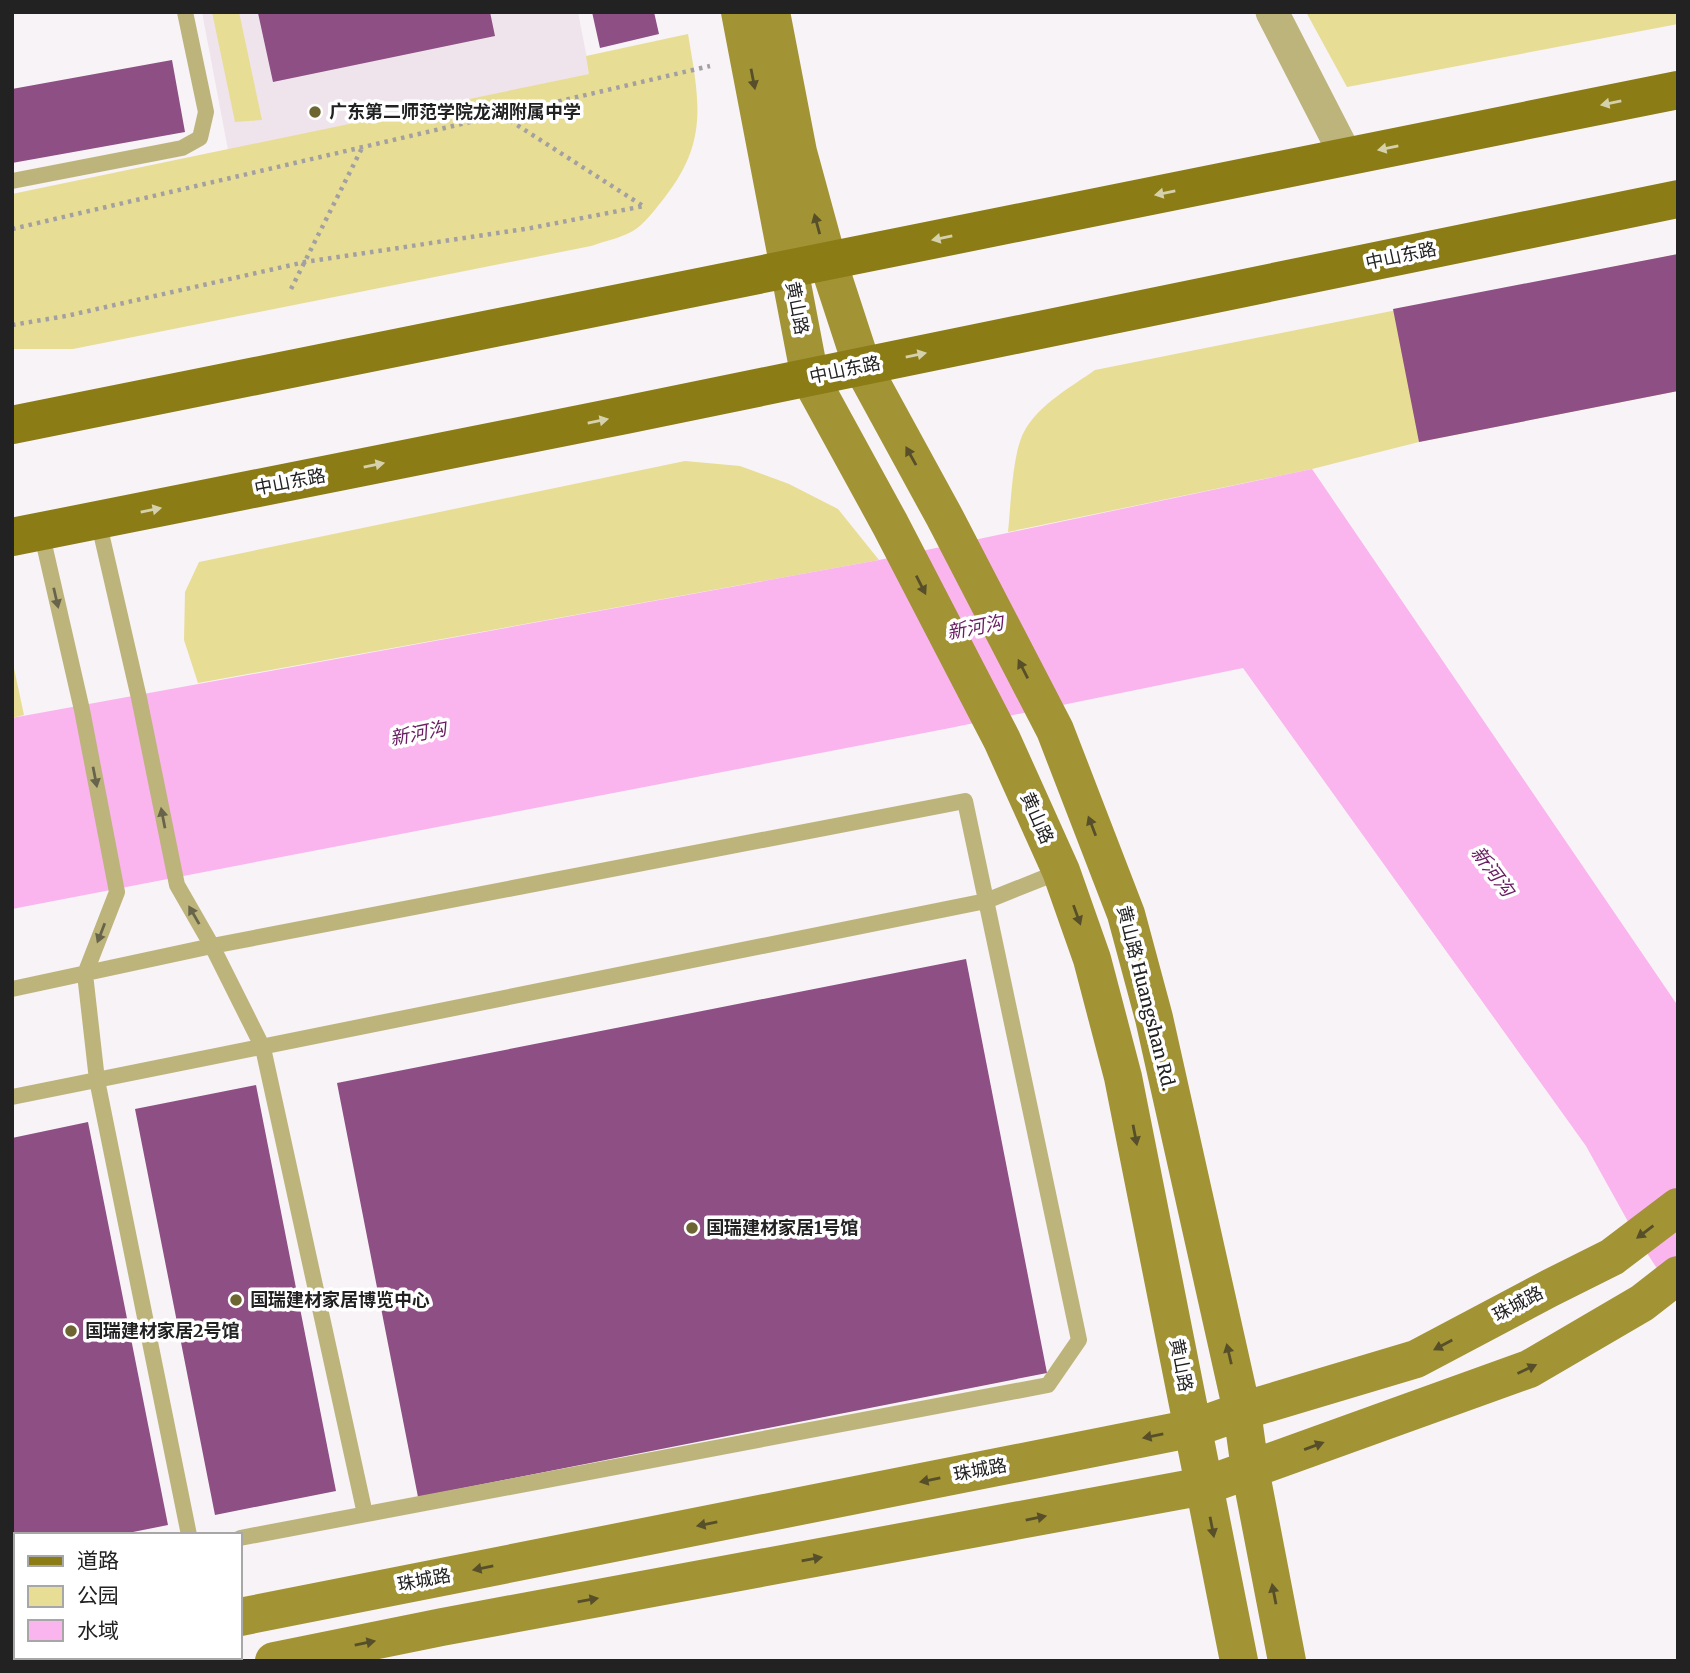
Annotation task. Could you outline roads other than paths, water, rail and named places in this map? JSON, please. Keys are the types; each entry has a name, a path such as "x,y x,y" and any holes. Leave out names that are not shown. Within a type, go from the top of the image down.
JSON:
{"main road":[{"path":"12,425 1678,90"},
{"name":"中山东路","path":"27,534 1678,200"}],"street":[{"name":"黄山路","path":"740,12 810,377 1002,740 1061,871 1092,959 1123,1077 1239,1661"},
{"path":"771,12 798,152 828,262 862,366"},
{"path":"1272,12 1346,156"},
{"name":"黄山路 Huangshan Rd.","path":"862,366 944,516 1055,730 1126,914 1154,1018 1242,1410 1250,1469"},
{"name":"珠城路","path":"242,1617 1194,1428 1242,1410 1416,1359 1549,1287 1612,1257 1678,1207"},
{"path":"274,1661 442,1627 1204,1486 1529,1369 1642,1303 1678,1275"},
{"path":"1250,1469 1287,1661"}],"lane":[{"path":"12,181 182,148 200,138 206,112 186,12"},
{"path":"98,520 139,698 177,885 212,946 263,1048 365,1514"},
{"path":"27,534 82,710 117,892 85,974 97,1080 189,1533"},
{"path":"12,989 212,946 965,801 1079,1340 1048,1385 242,1538"},
{"path":"12,1097 986,901 1061,871"}],"water":[{"name":"新河沟","path":"1312,469 1678,1006 1678,1301 1636,1236 1586,1146 1243,668 950,728 12,909 12,718 879,560"}],"place":[{"name":"广东第二师范学院龙湖附属中学","path":"315,112"},
{"name":"国瑞建材家居1号馆","path":"692,1228"},
{"name":"国瑞建材家居博览中心","path":"236,1300"},
{"name":"国瑞建材家居2号馆","path":"71,1331"}]}
